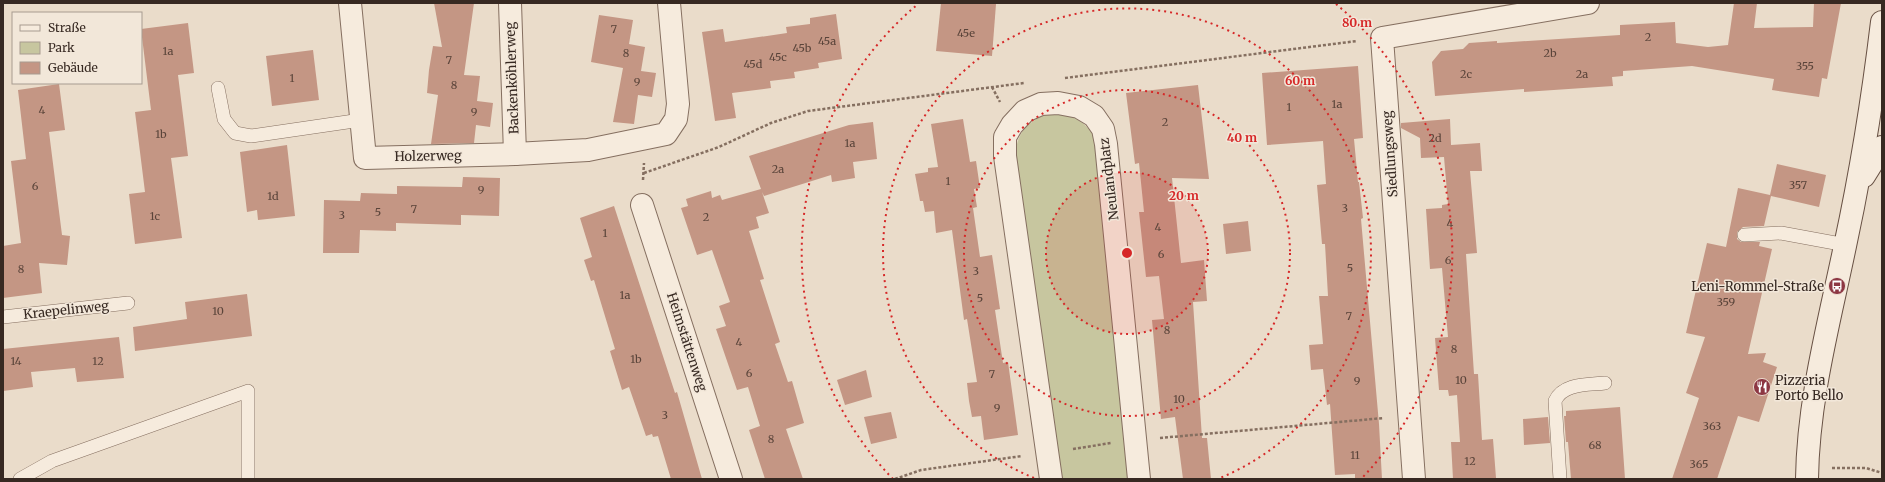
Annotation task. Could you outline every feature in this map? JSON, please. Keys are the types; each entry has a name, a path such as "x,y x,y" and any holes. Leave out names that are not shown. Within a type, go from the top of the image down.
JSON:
{"street":[{"name":"Holzerweg","path":"350,3 365,158 515,154 588,150 666,134 673,126 678,104 669,3"},
{"name":"Backenköhlerweg","path":"510,3 515,154"},
{"path":"1382,38 1588,3"},
{"path":"1807,479 1812,410 1858,186 1882,22"},
{"name":"Siedlungsweg","path":"1382,38 1414,479"},
{"name":"Neulandplatz","path":"1051,479 1005,156 1005,138 1012,125 1025,111 1040,104 1058,103 1079,107 1094,116 1103,129 1106,144 1139,479"},
{"path":"1858,186 1882,146"},
{"name":"Heimstättenweg","path":"642,205 731,479"}],"lane":[{"path":"218,88 224,119 235,133 251,136 361,120"},
{"path":"1744,235 1781,233 1846,245"},
{"name":"Kraepelinweg","path":"3,317 128,303"},
{"path":"1560,479 1555,401 1558,394 1568,388 1605,383"},
{"path":"20,479 52,461 248,391 248,479"}],"path":[{"path":"1061,78 1382,38"},
{"path":"644,173 719,147 771,123 808,110 1030,82"},
{"path":"642,205 646,139"},
{"path":"895,479 921,470 1135,440 1409,416"},
{"path":"1837,468 1866,468 1882,473"}],"green space":[{"path":"1046,114 1062,115 1074,118 1085,125 1095,137 1130,479 1061,479 1015,156 1020,135 1028,125"}],"building":[{"path":"434,3 474,3 464,75 480,76 477,101 493,103 490,127 476,125 474,143 431,144 438,95 427,93 429,70 433,46 442,47"},
{"path":"941,3 996,4 992,56 936,51"},
{"path":"1734,3 1757,3 1754,28 1813,27 1814,3 1841,3 1827,79 1822,78 1819,97 1772,90 1774,79 1692,66 1623,71 1623,76 1612,77 1613,86 1524,92 1524,89 1435,96 1432,62 1441,51 1463,49 1469,43 1497,41 1497,43 1620,35 1620,25 1675,22 1676,43 1708,47 1728,45"},
{"path":"836,14 842,59 818,63 819,68 794,72 795,78 770,81 771,88 732,93 736,118 715,121 702,32 723,29 725,42 787,33 786,27 810,24 810,18"},
{"path":"599,15 633,20 629,44 645,47 641,71 656,73 652,97 638,95 634,124 613,122 623,68 591,62"},
{"path":"188,23 194,73 178,75 188,156 171,158 182,238 135,244 129,194 145,192 135,112 151,110 142,29"},
{"path":"313,50 319,100 272,106 266,56"},
{"path":"1358,66 1363,138 1354,139 1363,218 1361,219 1379,424 1382,479 1355,479 1355,474 1335,475 1330,404 1327,405 1323,369 1311,370 1309,345 1323,344 1319,296 1328,296 1325,244 1322,244 1317,185 1326,184 1323,141 1267,145 1262,73"},
{"path":"59,84 65,130 49,132 62,235 70,236 67,265 39,263 42,293 3,298 3,246 21,243 11,161 26,159 18,90"},
{"path":"1198,85 1209,179 1172,178 1181,263 1204,260 1207,301 1193,302 1202,438 1207,438 1211,479 1183,479 1175,417 1161,419 1152,320 1164,319 1159,276 1146,277 1139,212 1144,212 1139,163 1135,164 1126,93"},
{"path":"963,119 970,162 976,161 980,188 974,189 977,207 973,208 980,257 992,255 1000,309 995,310 1003,363 1008,362 1018,435 984,440 981,416 972,417 969,401 967,383 977,382 967,319 964,320 952,230 936,233 934,211 925,212 923,201 920,201 915,174 928,172 928,168 938,167 931,124"},
{"path":"1450,119 1451,145 1480,143 1482,171 1470,171 1477,253 1466,254 1474,374 1478,374 1482,440 1493,439 1496,478 1489,479 1453,479 1451,442 1460,442 1457,395 1449,396 1448,390 1439,390 1435,338 1448,337 1442,268 1430,269 1426,209 1442,208 1442,205 1448,204 1444,157 1421,158 1420,138 1401,128 1401,123"},
{"path":"873,122 877,159 853,162 855,178 832,182 831,175 764,196 762,192 769,213 756,217 759,228 749,231 764,279 760,280 780,342 775,344 788,382 792,381 804,423 786,429 803,479 765,479 749,430 760,426 748,387 737,390 716,329 726,326 719,306 730,302 712,250 697,255 681,208 688,206 686,199 711,191 712,198 720,195 722,200 761,189 749,156 849,125"},
{"path":"287,145 295,216 258,220 257,210 247,212 240,152"},
{"path":"1777,164 1826,175 1819,207 1771,196 1764,226 1743,227 1737,232 1737,239 1741,242 1760,242 1759,246 1772,249 1748,354 1766,353 1763,362 1777,367 1759,422 1738,416 1717,479 1672,479 1699,398 1686,393 1705,337 1686,333 1707,243 1726,247 1738,188 1770,195"},
{"path":"463,177 500,178 499,216 461,215 461,225 396,223 396,231 360,230 359,253 323,253 324,200 360,201 361,193 397,194 397,186 462,187"},
{"path":"614,206 675,393 677,392 702,479 671,479 658,436 653,437 652,434 646,436 629,387 622,390 610,351 615,349 594,280 591,281 584,260 592,257 580,218"},
{"path":"1248,221 1251,251 1226,254 1223,224"},
{"path":"247,294 252,336 135,351 133,327 187,319 185,302"},
{"path":"119,337 124,378 77,382 75,368 31,372 33,387 3,391 3,349"},
{"path":"866,370 872,397 845,405 837,380"},
{"path":"1620,407 1625,479 1571,479 1564,416 1566,416 1566,411"},
{"path":"891,412 897,438 871,444 864,417"},
{"path":"1548,417 1550,443 1524,445 1523,419"}],"place":[{"name":"Leni-Rommel-Straße","path":"1837,286"},
{"name":"Pizzeria Porto Bello","path":"1762,387"}]}
